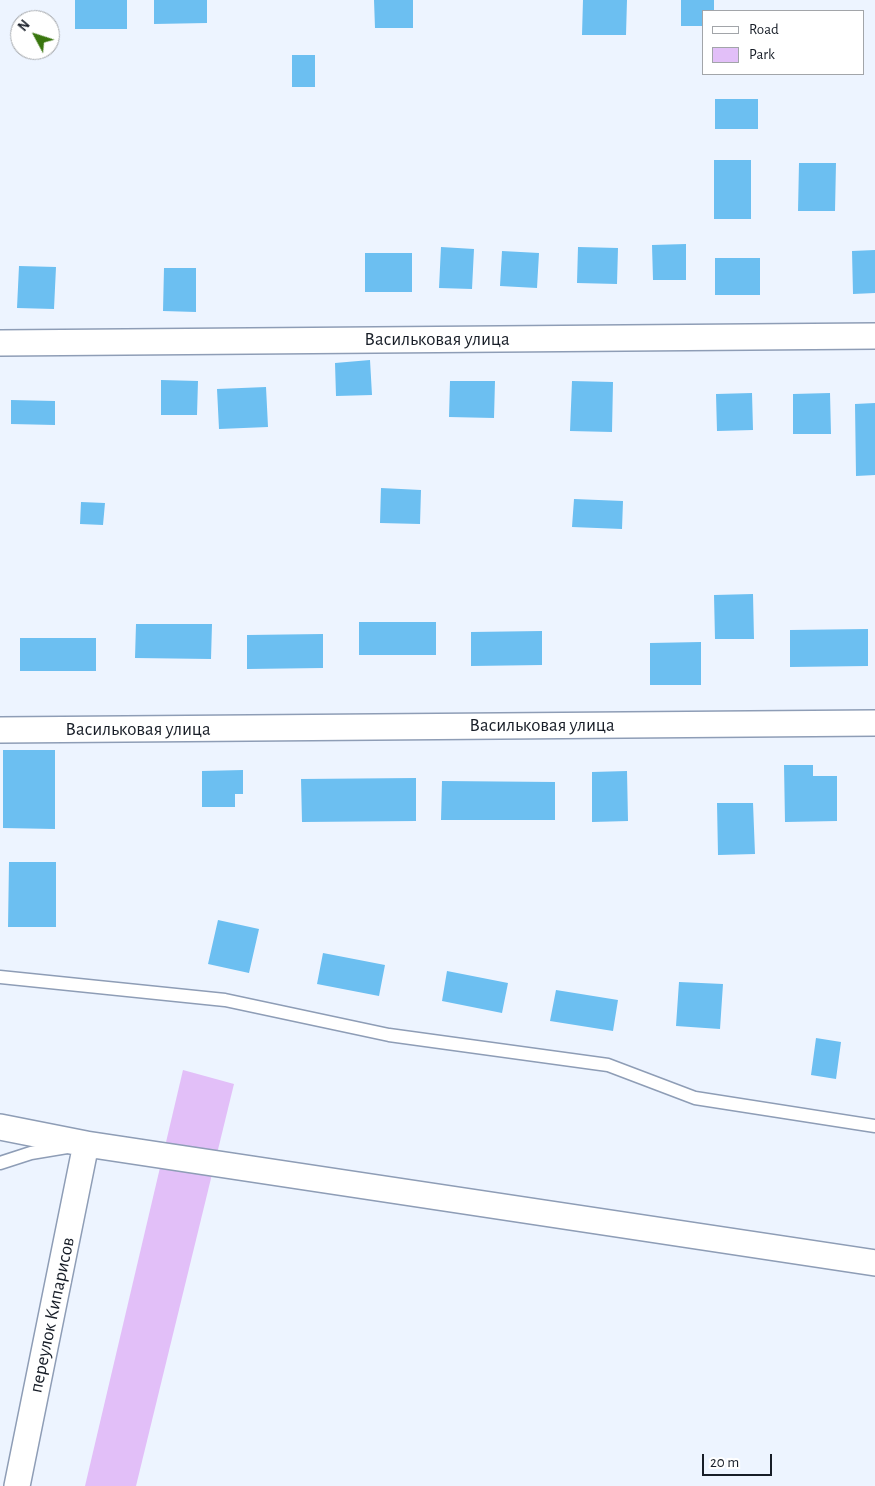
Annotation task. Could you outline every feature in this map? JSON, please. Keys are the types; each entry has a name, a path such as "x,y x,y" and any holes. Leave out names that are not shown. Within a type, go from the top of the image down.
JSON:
{"street":[{"name":"Васильковая улица","path":"0,343 875,336"},
{"name":"Васильковая улица","path":"0,730 875,723"},
{"path":"0,1127 86,1144 875,1263"},
{"name":"переулок Кипарисов","path":"17,1486 86,1144"}],"lane":[{"path":"0,977 224,1000 389,1035 608,1065 694,1098 875,1126"},
{"path":"0,1163 31,1153 86,1144"}],"green space":[{"path":"183,1070 234,1084 136,1486 85,1486"}],"building":[{"path":"75,0 127,0 127,29 75,29"},
{"path":"154,0 207,0 207,23 154,24"},
{"path":"374,0 413,0 413,28 375,28"},
{"path":"583,0 627,0 626,35 582,35"},
{"path":"681,0 714,0 714,10 702,10 702,26 681,26"},
{"path":"292,55 315,55 315,87 292,87"},
{"path":"715,99 758,99 758,129 715,129"},
{"path":"714,160 751,160 751,219 714,219"},
{"path":"799,163 836,163 835,211 798,211"},
{"path":"686,244 686,280 653,280 652,245"},
{"path":"441,247 474,249 472,289 439,288"},
{"path":"578,247 618,248 617,284 577,283"},
{"path":"875,250 875,293 853,294 852,251"},
{"path":"502,251 539,253 537,288 500,286"},
{"path":"365,253 412,253 412,292 365,292"},
{"path":"715,258 760,258 760,295 715,295"},
{"path":"19,266 56,267 54,309 17,308"},
{"path":"164,268 196,268 196,312 163,311"},
{"path":"370,360 372,395 336,396 335,363"},
{"path":"161,380 198,381 197,415 161,415"},
{"path":"450,381 495,381 494,418 449,417"},
{"path":"572,381 613,382 612,432 570,431"},
{"path":"266,387 268,427 219,429 217,389"},
{"path":"752,393 753,430 717,431 716,394"},
{"path":"830,393 831,434 793,434 793,394"},
{"path":"11,400 55,401 55,425 11,424"},
{"path":"875,403 875,475 856,476 855,404"},
{"path":"381,488 421,490 420,524 380,523"},
{"path":"574,499 623,501 622,529 572,527"},
{"path":"81,502 105,503 103,525 80,524"},
{"path":"753,594 754,639 715,639 714,595"},
{"path":"359,622 436,622 436,655 359,655"},
{"path":"136,624 212,624 211,659 135,658"},
{"path":"868,629 868,666 790,667 790,630"},
{"path":"542,631 542,665 471,666 471,632"},
{"path":"323,634 323,668 247,669 247,635"},
{"path":"20,638 96,638 96,671 20,671"},
{"path":"701,642 701,685 650,685 650,643"},
{"path":"3,750 55,750 55,829 3,828"},
{"path":"784,765 813,765 813,776 837,776 837,821 785,822"},
{"path":"243,770 243,794 235,794 235,807 202,807 202,771"},
{"path":"627,771 628,821 592,822 592,772"},
{"path":"416,778 416,821 302,822 301,779"},
{"path":"442,781 555,782 555,820 441,820"},
{"path":"717,803 753,803 755,854 718,855"},
{"path":"9,862 56,862 56,927 8,927"},
{"path":"218,920 259,929 249,973 208,964"},
{"path":"323,953 385,965 379,996 317,984"},
{"path":"447,971 508,983 502,1013 442,1001"},
{"path":"679,982 723,984 720,1029 676,1026"},
{"path":"556,990 618,1000 613,1031 550,1021"},
{"path":"816,1038 841,1042 836,1079 811,1075"}]}
